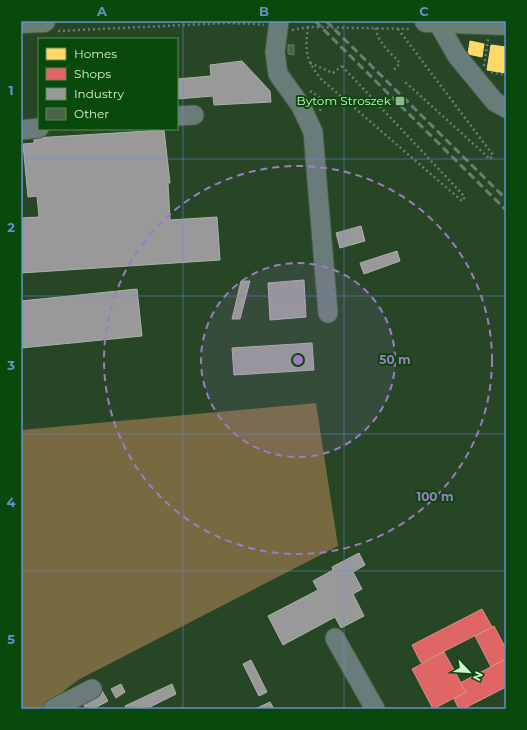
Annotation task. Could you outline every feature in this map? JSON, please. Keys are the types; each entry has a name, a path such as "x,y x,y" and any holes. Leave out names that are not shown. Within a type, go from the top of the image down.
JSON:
{"highway":[{"path":"419,25 437,21 506,24"},
{"path":"21,22 50,26"}],"street":[{"path":"437,21 457,56 495,102 506,108"},
{"path":"278,27 275,52 278,74 301,106 313,132 328,313"},
{"path":"21,130 38,128"},
{"path":"335,638 375,709"},
{"path":"53,709 92,689"}],"path":[{"path":"50,26 240,24 264,25 270,33 278,27 285,34 295,29 308,27 398,28 419,25"},
{"path":"308,27 306,42 307,58 309,63 321,79 462,201 465,197 342,66 333,73 309,63"},
{"path":"376,28 376,33 384,46 400,63 394,71"},
{"path":"398,28 493,155 490,159 403,80"},
{"path":"489,37 484,71 506,75"},
{"path":"307,89 323,100 313,132"}],"shaded area":[{"path":"316,403 338,546 78,680 41,709 21,709 21,430"}],"building: Homes":[{"path":"470,41 484,44 482,57 468,54"},
{"path":"491,45 506,47 506,73 487,70"}],"building: Shops":[{"path":"482,609 492,627 421,663 412,645"},
{"path":"494,626 506,649 506,659 491,667 475,636"},
{"path":"444,652 466,692 433,709 412,669"},
{"path":"506,659 506,687 463,709 459,709 454,699 466,692 460,683"}],"building: Industry":[{"path":"242,61 270,91 271,102 214,105 213,96 178,99 178,79 211,76 210,65"},
{"path":"164,130 170,183 168,183 170,220 217,217 220,260 21,273 21,218 39,217 37,196 28,197 23,144 34,143 34,138"},
{"path":"361,226 365,241 340,248 336,233"},
{"path":"397,251 400,261 364,274 360,263"},
{"path":"304,280 306,317 270,320 268,283"},
{"path":"241,281 250,281 240,319 232,319"},
{"path":"137,289 142,336 21,348 21,301"},
{"path":"312,343 314,370 234,375 232,348"},
{"path":"359,553 365,565 353,572 362,589 353,594 364,616 341,628 335,617 283,645 268,616 318,590 313,581 333,570 332,567"},
{"path":"251,660 267,692 259,696 243,664"},
{"path":"121,684 125,692 116,698 111,689"},
{"path":"172,684 176,694 146,709 127,709 125,706"},
{"path":"101,689 108,701 93,709 86,709 81,700"},
{"path":"270,702 274,709 255,709"}],"building: Other":[{"path":"288,45 294,45 294,55 288,54"}],"railway":[{"path":"315,21 506,210"},
{"path":"326,21 506,199"}],"place":[{"name":"Bytom Stroszek","path":"400,101"}]}
